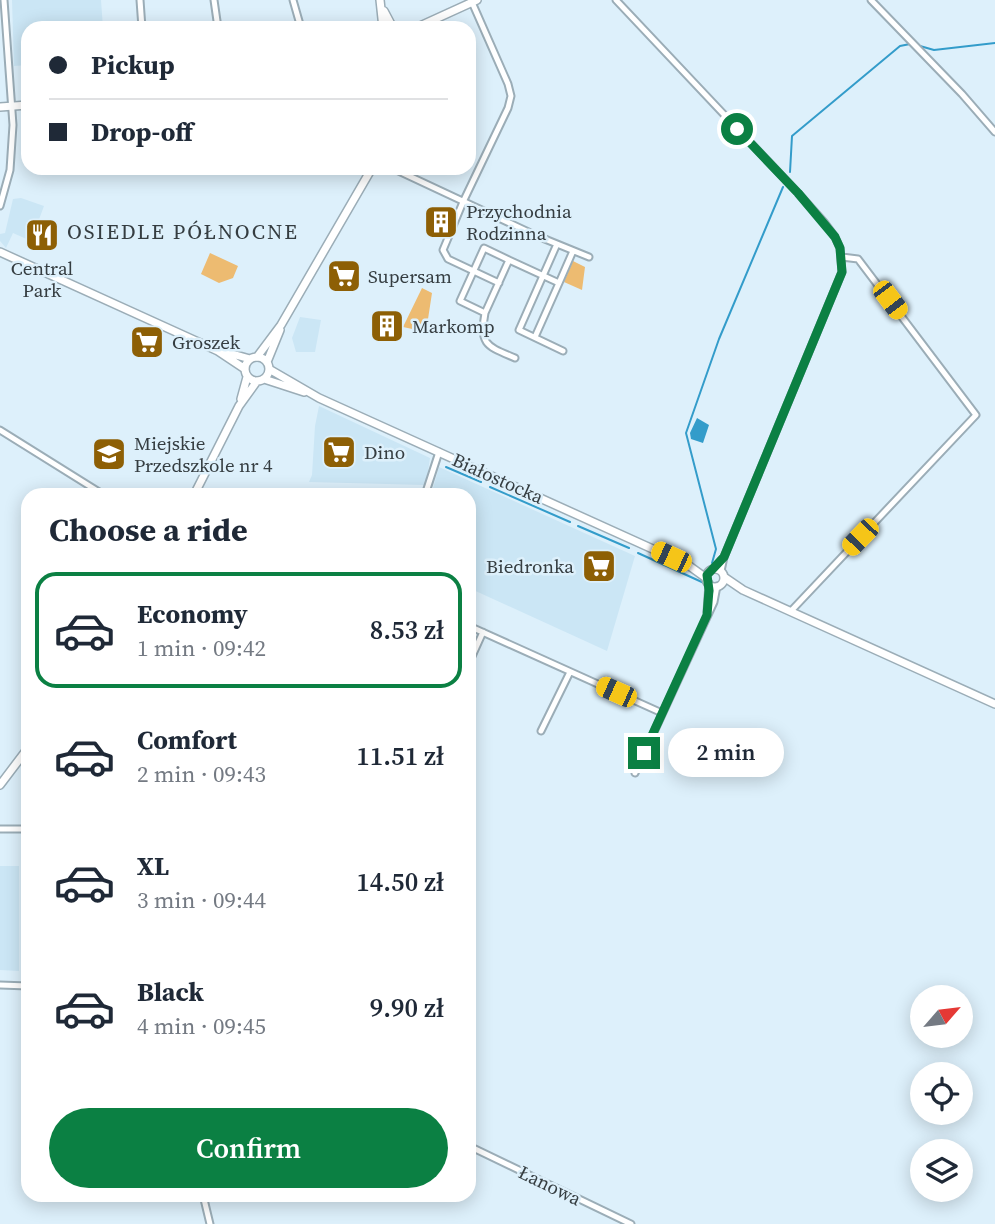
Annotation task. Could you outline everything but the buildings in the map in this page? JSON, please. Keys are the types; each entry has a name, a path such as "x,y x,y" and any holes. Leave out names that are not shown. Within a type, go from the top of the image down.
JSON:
{"main road":[{"path":"431,21 473,1"},
{"path":"381,4 390,21"},
{"path":"0,107 21,105"},
{"path":"239,406 246,373 253,358 281,326 368,175"},
{"path":"0,252 218,351 253,358"},
{"path":"198,488 239,406 260,381 267,377 281,326"},
{"path":"218,351 246,373"},
{"name":"Białostocka","path":"253,358 308,392 688,565 718,572 743,590"},
{"name":"Białostocka","path":"246,373 260,381 308,392"},
{"name":"Białostocka","path":"688,565 713,583 743,590 995,704"},
{"path":"718,572 723,582 713,583 708,573 718,572"},
{"path":"0,785 21,757"}],"street":[{"path":"0,206 10,170 13,125 4,0"},
{"path":"140,0 142,21"},
{"path":"214,0 218,21"},
{"path":"293,0 299,21"},
{"path":"616,0 798,193 835,237 842,257 842,272 718,572"},
{"path":"871,0 995,132"},
{"path":"473,1 511,96 508,108 476,175"},
{"path":"407,175 589,257"},
{"path":"476,175 443,250 448,259 499,283"},
{"path":"557,244 519,330 563,351"},
{"path":"485,313 460,301 484,248 559,283"},
{"path":"535,337 573,251"},
{"path":"791,611 976,415 858,259 842,257"},
{"path":"509,260 485,313 482,328 485,341 493,349 514,358"},
{"path":"0,430 93,488"},
{"path":"427,488 439,452"},
{"path":"635,773 714,602 713,583"},
{"path":"476,629 662,713"},
{"path":"476,648 483,632"},
{"path":"541,731 570,671"},
{"path":"0,829 21,829"},
{"path":"0,985 21,986"},
{"name":"Łanowa","path":"476,1149 631,1224"},
{"path":"205,1202 210,1224"}],"shaded area":[{"path":"12,0 101,0 102,21 21,21 21,66 14,66"},
{"path":"21,198 44,206 31,241 13,233 6,248 0,241 0,234 5,233 13,199"},
{"path":"210,253 238,266 233,278 219,283 201,274"},
{"path":"573,261 585,267 582,290 564,282"},
{"path":"422,288 432,293 426,332 403,327"},
{"path":"300,317 321,320 315,352 296,352 292,338"},
{"path":"319,406 430,458 426,485 309,482"},
{"path":"439,467 635,556 607,651 476,591 476,488 433,488"},
{"path":"0,866 19,866 19,971 0,970"}],"water":[{"path":"697,418 709,425 703,443 691,439 690,433"}],"waterway":[{"path":"920,46 934,50 995,43"},
{"path":"790,172 792,136 900,46 910,44"},
{"path":"712,563 716,549 686,433 719,339 783,187"},
{"path":"446,467 481,482"},
{"path":"490,487 570,522"},
{"path":"578,526 629,548"},
{"path":"638,553 704,583"}],"place":[{"name":"Przychodnia Rodzinna","path":"441,222"},
{"name":"Central Park","path":"42,235"},
{"name":"Supersam","path":"344,276"},
{"name":"Markomp","path":"387,326"},
{"name":"Groszek","path":"147,342"},
{"name":"Dino","path":"339,452"},
{"name":"Miejskie Przedszkole nr 4","path":"109,454"},
{"name":"Biedronka","path":"599,566"}],"district":[{"name":"OSIEDLE PÓŁNOCNE","path":"183,232"}],"route":[{"path":"644,753 707,615 707,575 724,557 842,272 840,248 824,222 737,129"}]}
